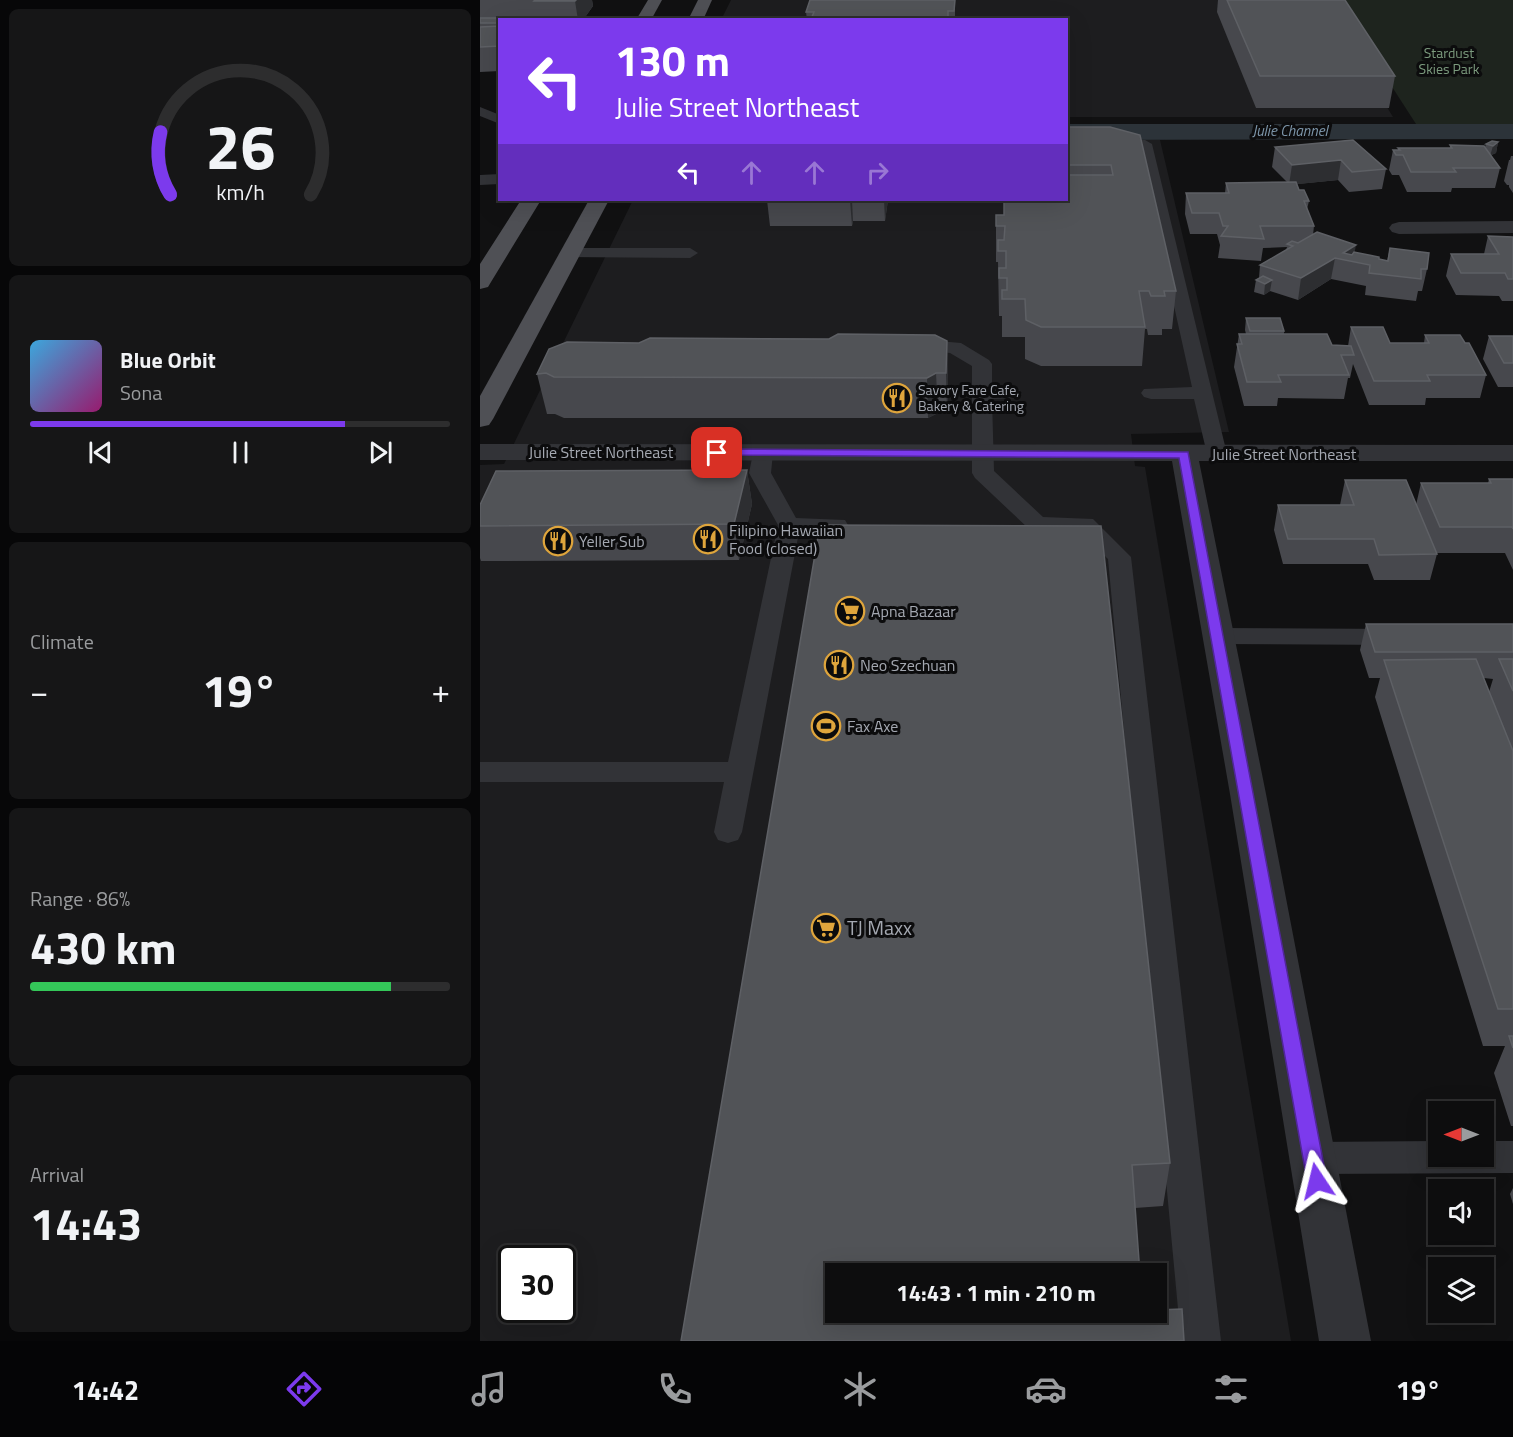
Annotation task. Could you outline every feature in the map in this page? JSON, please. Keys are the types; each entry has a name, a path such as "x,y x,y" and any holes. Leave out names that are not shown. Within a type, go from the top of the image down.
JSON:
{"main road":[{"path":"644,18 655,0"},
{"path":"696,18 705,0"},
{"path":"480,282 530,201"},
{"path":"480,419 598,201"}],"street":[{"path":"1400,228 1513,227"},
{"name":"Julie Street Northeast","path":"480,452 1513,453"},
{"path":"1200,454 1218,636 1346,1341"}],"lane":[{"path":"480,111 498,119"},
{"path":"1068,144 1144,144 1203,393 1200,454"},
{"path":"570,253 690,253"},
{"path":"938,347 954,347 982,364 983,473 1037,524 1085,524 1119,557 1202,1341"},
{"path":"982,393 1012,394"},
{"path":"1151,393 1203,393"},
{"path":"728,832 789,525 760,473 763,453"},
{"path":"789,525 837,525"},
{"path":"1218,636 1417,637"},
{"path":"480,772 740,772"},
{"path":"1313,1158 1513,1157"}],"shaded area":[{"path":"731,0 1322,0 1393,117 1068,117 1068,18 722,18"},
{"path":"1068,140 1160,140 1229,432 1131,434 1135,466 1145,467 1291,1341 480,1341 480,465 504,464 633,201 1068,201"}],"green space":[{"name":"Stardust Skies Park","path":"1336,0 1513,0 1513,124 1416,124"}],"water":[{"name":"Julie Channel","path":"1068,124 1513,124 1513,139 1068,140"}],"building":[{"path":"535,0 576,0 534,1"},
{"path":"810,0 955,0 954,11 948,11 948,18 811,18 814,12 806,12"},
{"path":"1227,0 1345,0 1395,76 1260,76"},
{"path":"480,18 498,18 498,23 480,23"},
{"path":"498,26 498,46 480,47 480,27"},
{"path":"1068,127 1110,127 1140,135 1176,291 1164,291 1165,296 1151,296 1149,291 1139,291 1145,327 1041,327 1026,320 1025,299 1002,299 1002,290 1007,290 1007,278 999,278 999,268 1006,268 1006,251 998,251 998,240 1004,240 1005,226 996,226 996,215 1004,215 1004,201 1068,201 1068,175 1113,175 1111,165 1068,165"},
{"path":"1353,140 1386,169 1352,172 1341,160 1292,165 1275,147"},
{"path":"1492,141 1498,142 1493,146 1486,144"},
{"path":"1450,145 1484,146 1500,168 1453,168 1456,172 1411,172 1403,155 1396,155 1393,150 1400,150 1398,148 1452,148"},
{"path":"1296,182 1299,190 1304,190 1309,201 1304,201 1314,226 1260,226 1264,239 1221,236 1228,226 1223,226 1219,213 1192,213 1186,193 1229,193 1226,183"},
{"path":"1317,232 1356,245 1343,253 1352,255 1354,252 1388,261 1390,248 1429,253 1427,269 1421,269 1421,279 1369,273 1370,265 1335,258 1301,278 1260,265 1293,246 1287,244 1292,241 1298,243"},
{"path":"1488,236 1513,237 1513,279 1508,279 1505,273 1461,273 1451,254 1499,254"},
{"path":"1263,276 1272,280 1265,284 1256,280"},
{"path":"1246,318 1280,318 1284,331 1250,331"},
{"path":"1351,327 1383,327 1390,343 1429,343 1425,335 1460,335 1465,343 1469,343 1486,375 1427,375 1430,381 1374,381"},
{"path":"838,334 935,335 947,341 946,373 936,373 927,378 554,377 546,373 537,374 549,349 567,342 639,343 650,338 829,339"},
{"path":"1239,334 1327,334 1332,345 1351,346 1354,355 1341,355 1349,375 1278,375 1281,382 1247,382 1237,344 1242,344"},
{"path":"1489,336 1513,336 1513,363 1504,363"},
{"path":"747,470 734,524 480,526 480,505 496,471"},
{"path":"1489,479 1513,479 1513,529 1512,527 1440,527 1421,483 1491,483"},
{"path":"1345,480 1406,480 1437,554 1379,555 1374,539 1288,539 1278,505 1354,505"},
{"path":"820,525 1101,526 1170,1163 1132,1165 1139,1263 825,1263 825,1323 1167,1323 1167,1310 1182,1309 1184,1341 681,1341"},
{"path":"1366,624 1513,624 1513,652 1375,652"},
{"path":"1476,659 1513,751 1513,1009 1498,1009 1384,660"},
{"path":"1499,659 1513,659 1513,691"},
{"path":"1509,1036 1513,1036 1513,1048"}],"place":[{"name":"Savory Fare Cafe, Bakery & Catering","path":"897,398"},
{"name":"Filipino Hawaiian Food (closed)","path":"708,539"},
{"name":"Yeller Sub","path":"558,541"},
{"name":"Apna Bazaar","path":"850,611"},
{"name":"Neo Szechuan","path":"839,665"},
{"name":"Fax Axe","path":"826,726"},
{"name":"TJ Maxx","path":"826,928"}],"route":[{"path":"717,453 1184,454 1317,1181"}]}
